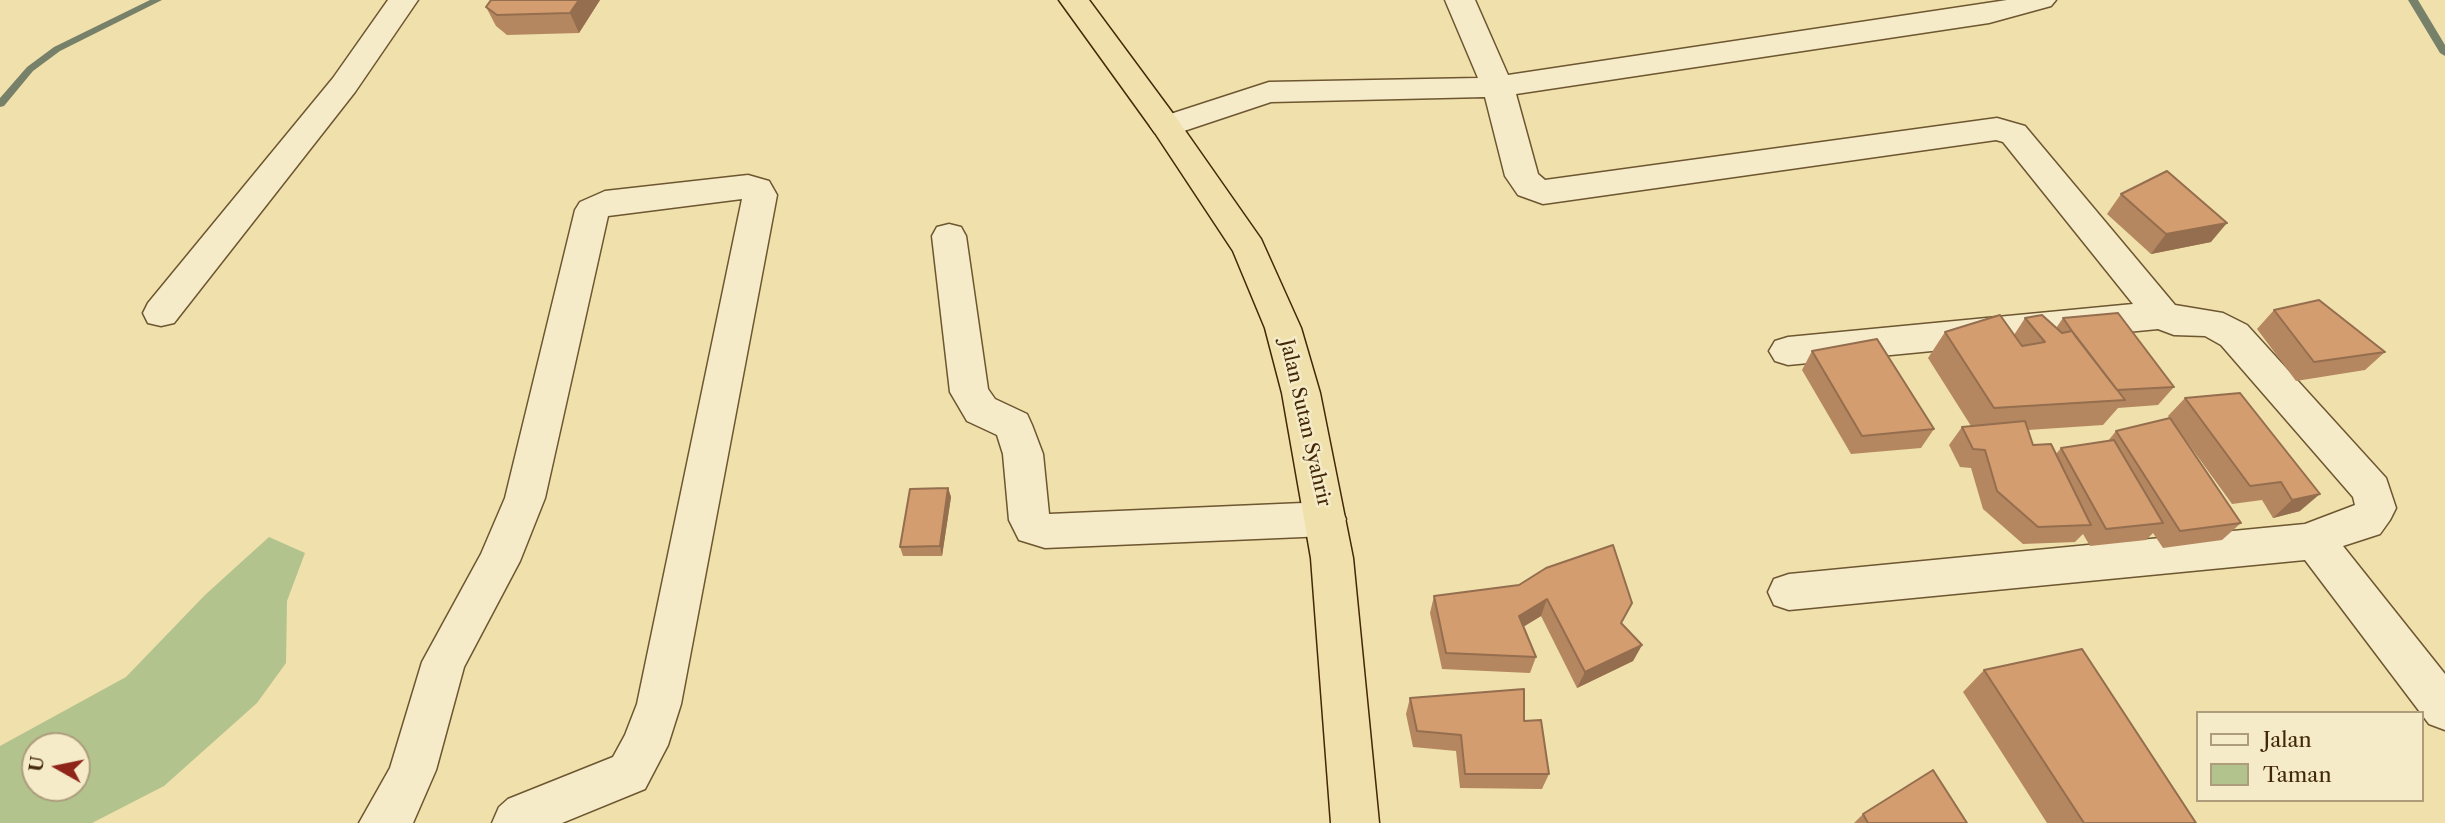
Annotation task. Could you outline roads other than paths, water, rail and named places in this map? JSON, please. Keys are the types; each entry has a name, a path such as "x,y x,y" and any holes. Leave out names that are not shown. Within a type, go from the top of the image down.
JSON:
{"highway":[{"name":"Jalan Sutan Syahrir","path":"1074,0 1166,126 1249,248 1269,289 1301,393 1326,519 1355,823"}],"street":[{"path":"161,313 344,85 403,0"},
{"path":"1460,0 1498,87 1522,176 1530,187 1543,192 1997,129 2014,134 2162,315 2174,321 2205,322 2234,335 2372,490 2376,508 2366,522 2323,534 2315,541 1789,592"},
{"path":"1166,126 1269,92 1498,87 1989,14 2041,0"},
{"path":"383,823 395,810 413,770 444,662 499,561 524,498 592,210 605,204 748,187 757,189 760,195 664,677 645,745 629,774 525,815 516,823"},
{"path":"949,236 969,392 981,410 1013,425 1023,454 1030,520 1034,528 1045,531 1326,519"},
{"path":"1788,351 2162,315"},
{"path":"2315,541 2445,709"}],"waterway":[{"path":"0,104 30,69 57,49 157,0"},
{"path":"2413,0 2445,53"}]}
